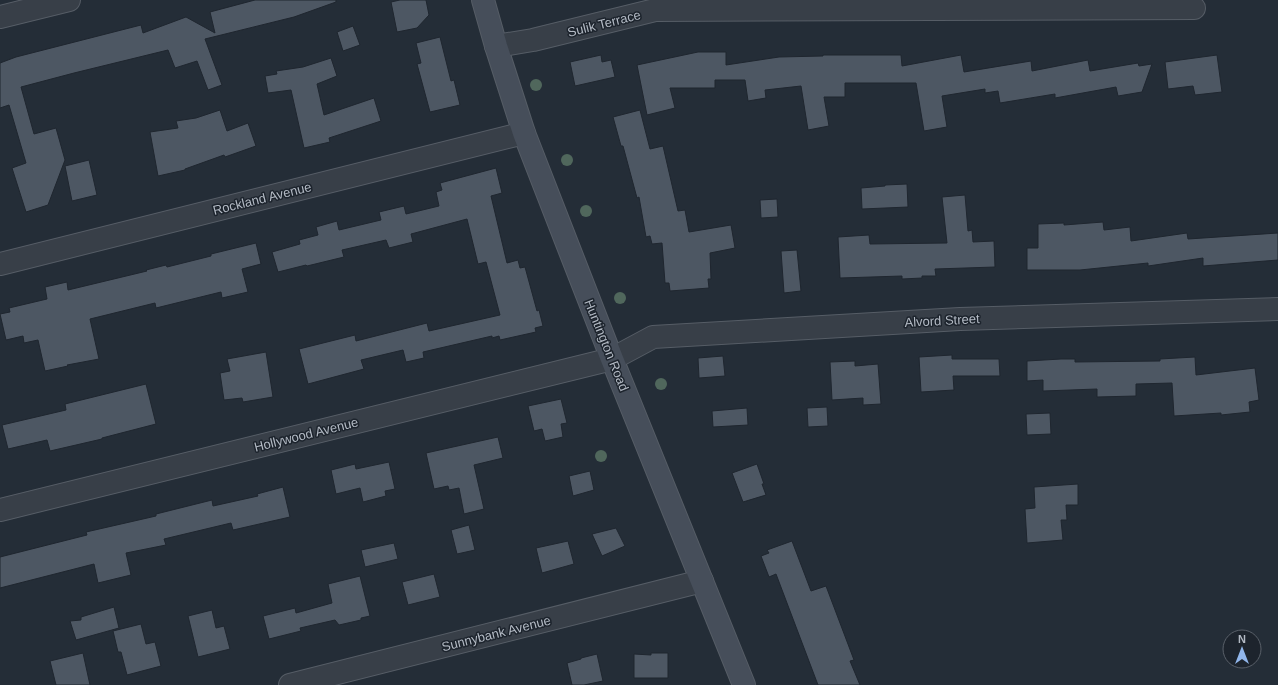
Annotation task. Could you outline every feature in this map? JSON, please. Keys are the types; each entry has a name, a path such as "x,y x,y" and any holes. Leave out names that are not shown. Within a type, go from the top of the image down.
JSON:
{"main road":[{"name":"Huntington Road","path":"483,0 524,133 612,358 744,685"}],"street":[{"path":"0,17 69,0"},
{"name":"Sulik Terrace","path":"496,46 533,40 655,10 1194,8"},
{"name":"Rockland Avenue","path":"0,264 524,133"},
{"name":"Alvord Street","path":"612,358 652,337 960,319 1278,309"},
{"name":"Hollywood Avenue","path":"0,510 612,358"},
{"name":"Sunnybank Avenue","path":"290,685 702,581"}],"building":[{"path":"255,0 336,0 336,2 294,17 205,39 222,85 208,90 197,61 175,68 168,50 21,87 34,134 56,128 65,160 48,205 26,212 12,168 26,163 9,105 0,108 0,63 16,57 141,25 143,33 186,17 215,33 210,12"},
{"path":"400,0 426,0 429,15 417,28 397,32 391,2"},
{"path":"353,26 360,45 343,51 337,32"},
{"path":"440,37 451,81 454,80 460,105 430,112 417,64 421,63 416,43"},
{"path":"698,52 726,52 726,65 779,57 823,55 901,55 902,66 961,55 964,72 1031,61 1032,71 1088,60 1090,71 1138,63 1139,66 1152,64 1142,92 1118,96 1116,87 1055,98 1055,94 1000,103 998,91 985,93 985,89 942,96 947,127 924,131 916,83 845,83 845,97 824,97 829,126 808,130 801,86 765,90 766,98 748,101 745,80 715,80 715,88 670,88 675,108 647,115 637,65"},
{"path":"601,55 602,62 611,60 615,77 575,86 570,62"},
{"path":"1217,55 1222,92 1195,95 1193,86 1168,89 1165,62"},
{"path":"331,58 337,76 317,84 324,115 374,98 381,121 329,138 330,142 304,148 291,90 268,93 265,76 277,74 276,71 303,67"},
{"path":"220,110 227,131 248,123 256,146 225,157 224,155 185,170 158,176 150,132 178,128 176,121 196,118"},
{"path":"640,110 650,149 663,146 678,211 685,210 689,232 731,225 735,248 710,253 711,279 708,279 709,288 670,291 669,283 665,283 662,243 652,244 650,236 646,237 639,197 637,198 623,146 621,146 613,117"},
{"path":"89,160 97,195 72,201 65,166"},
{"path":"496,168 502,193 491,196 507,263 518,260 520,268 525,267 537,311 539,310 543,326 535,328 536,332 500,340 499,336 492,338 492,336 423,352 424,358 406,362 403,350 361,360 364,369 308,384 299,349 355,335 356,341 427,323 429,331 500,315 486,262 478,264 467,219 411,234 413,242 389,248 386,240 342,250 344,257 278,272 272,252 300,244 299,240 318,235 316,227 337,221 339,230 381,220 379,212 404,206 406,214 439,206 436,192 442,190 440,183"},
{"path":"907,184 908,207 862,209 861,188"},
{"path":"965,195 968,231 972,230 973,242 994,241 995,267 935,269 936,276 922,276 922,278 902,279 902,276 840,278 838,237 869,235 870,244 947,243 942,197"},
{"path":"777,199 778,217 761,218 760,200"},
{"path":"1103,222 1104,230 1130,227 1131,241 1187,233 1188,239 1278,233 1278,260 1203,266 1203,258 1148,266 1148,263 1080,270 1027,270 1027,248 1038,248 1038,224 1064,223 1064,225"},
{"path":"256,243 261,264 242,269 248,292 222,298 221,292 156,308 155,303 90,319 99,359 45,371 38,340 24,343 23,336 6,340 0,314 10,312 9,308 47,299 45,287 67,282 68,290 166,265 167,267 211,256 211,254"},
{"path":"797,250 801,291 784,293 781,251"},
{"path":"266,352 273,397 243,402 242,398 224,400 220,373 230,371 227,359"},
{"path":"952,355 952,359 999,359 1000,376 953,376 954,390 921,392 919,357"},
{"path":"723,356 725,376 699,378 698,358"},
{"path":"1195,357 1196,375 1255,368 1259,400 1249,402 1250,412 1221,415 1221,413 1174,416 1172,383 1136,384 1136,396 1097,397 1097,389 1043,391 1043,380 1027,381 1027,361 1075,359 1075,362 1160,361 1160,359"},
{"path":"855,361 855,366 878,364 881,404 863,405 863,398 832,400 830,362"},
{"path":"146,384 156,424 102,439 50,451 47,440 8,449 2,425 66,410 65,404"},
{"path":"561,399 567,423 561,424 563,437 545,441 542,429 534,431 528,406"},
{"path":"827,407 828,426 808,427 807,408"},
{"path":"747,408 748,425 713,427 712,411"},
{"path":"1050,413 1051,434 1027,435 1026,414"},
{"path":"498,437 503,458 474,465 484,509 464,514 459,488 449,490 448,486 434,489 426,453"},
{"path":"389,462 395,489 385,491 386,496 363,502 360,488 336,494 331,470 355,464 356,469"},
{"path":"757,464 766,495 743,502 732,473"},
{"path":"590,471 594,490 573,496 569,476"},
{"path":"1078,484 1078,505 1066,505 1067,520 1061,520 1063,540 1027,543 1025,509 1035,508 1034,487"},
{"path":"283,487 290,517 233,530 231,523 164,539 166,545 126,553 131,575 98,583 94,564 0,588 0,557 87,535 86,532 156,516 156,514 212,500 213,506 258,496 257,494"},
{"path":"469,525 475,550 457,554 451,530"},
{"path":"616,528 625,546 602,556 592,534"},
{"path":"568,541 574,564 542,573 536,548"},
{"path":"792,541 811,591 826,586 854,660 850,661 860,685 818,685 776,574 769,577 761,556 769,553 767,550"},
{"path":"394,543 398,559 365,567 361,550"},
{"path":"434,574 440,597 408,605 402,582"},
{"path":"360,576 370,616 361,618 361,620 339,625 335,620 300,628 301,631 269,639 263,616 295,608 296,613 332,603 328,584"},
{"path":"114,607 119,628 76,640 70,621 81,620 81,617"},
{"path":"212,610 216,628 224,626 230,649 198,657 188,616"},
{"path":"141,624 146,644 155,642 161,666 127,675 121,652 118,652 113,631"},
{"path":"83,653 90,685 56,685 50,661"},
{"path":"651,653 668,653 668,678 634,678 634,654 651,655"},
{"path":"597,654 603,681 584,685 572,685 567,663"}]}
